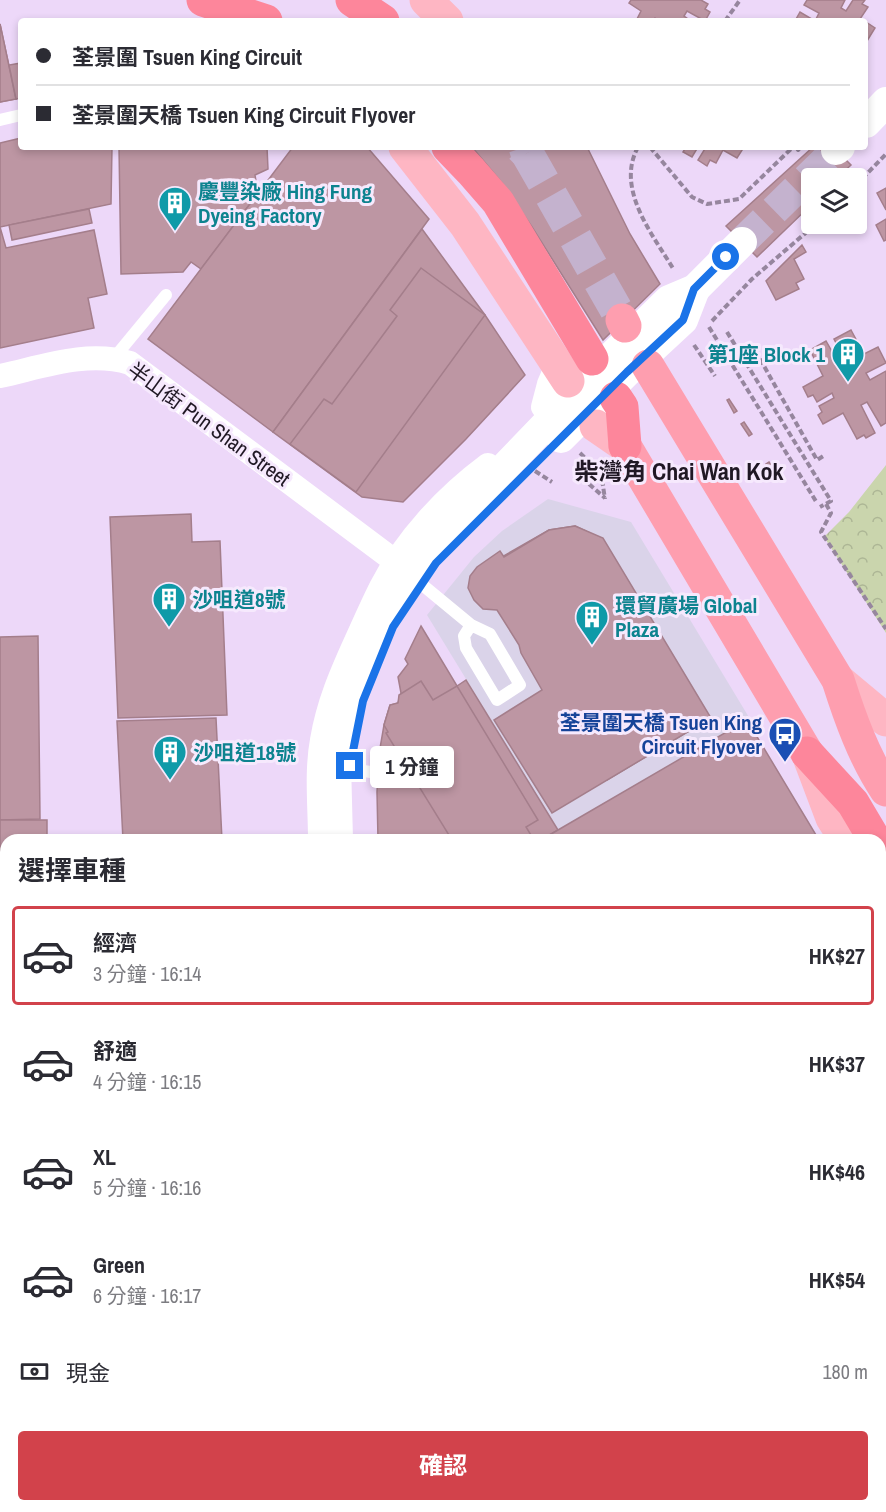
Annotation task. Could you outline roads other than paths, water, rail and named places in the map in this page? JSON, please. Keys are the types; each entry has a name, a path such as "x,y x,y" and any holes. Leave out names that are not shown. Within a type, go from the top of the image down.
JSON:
{"highway":[{"path":"203,0 257,18"},
{"path":"352,0 379,18"},
{"path":"451,150 498,202 573,368"},
{"path":"648,366 838,680 846,706 871,766 886,790"},
{"path":"616,398 622,407 625,446 807,753 853,803 872,834"}],"main road":[{"path":"426,0 444,18"},
{"path":"407,150 573,368"},
{"path":"596,426 625,446"},
{"path":"838,680 886,720"},
{"path":"807,753 832,818 842,834"}],"street":[{"path":"868,121 886,102"},
{"path":"338,834 336,763 348,701 380,618 423,552 686,301 742,242"},
{"path":"352,834 350,766 358,723 363,701 393,627 436,563 627,372 686,301"},
{"name":"半山街 Pun Shan Street","path":"0,376 88,358 114,358 130,363 396,562"},
{"path":"543,407 549,384 573,368"},
{"path":"320,834 319,765 328,709 381,587 414,536 488,465"}],"lane":[{"path":"0,120 18,116"},
{"path":"114,358 166,295"},
{"path":"396,562 471,625 490,634 520,685 497,700 466,648 464,636 471,625"},
{"path":"319,765 378,773"}],"tunnel":[{"path":"524,150 527,153"},
{"path":"742,242 836,150"},
{"path":"527,153 622,320"}],"place":[{"name":"慶豐染廠 Hing Fung Dyeing Factory","path":"175,232"},
{"name":"第1座 Block 1","path":"848,383"},
{"name":"沙咀道8號","path":"169,628"},
{"name":"環貿廣場 Global Plaza","path":"592,646"},
{"name":"荃景圍天橋 Tsuen King Circuit Flyover","path":"785,763"},
{"name":"沙咀道18號","path":"170,781"}],"district":[{"name":"柴灣角 Chai Wan Kok","path":"679,471"}]}
